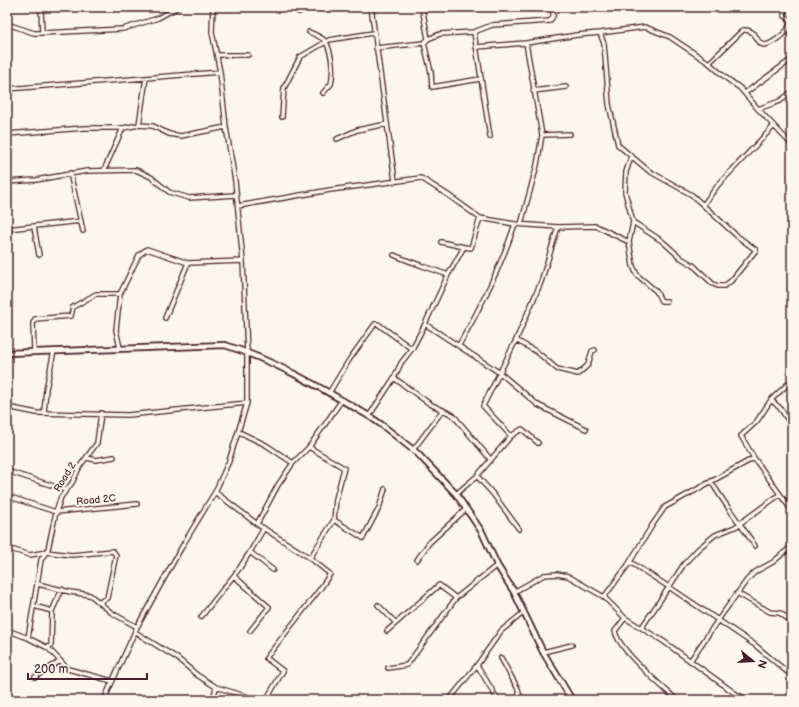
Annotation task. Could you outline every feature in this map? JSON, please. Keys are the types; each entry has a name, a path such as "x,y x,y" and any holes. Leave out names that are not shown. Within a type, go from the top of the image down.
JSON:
{"street":[{"path":"41,7 42,33"},
{"path":"7,24 34,33 123,29 158,18 178,7"},
{"path":"104,700 137,627 176,559 184,542 215,492 239,432 247,403 247,352 243,261 238,206 226,128 220,72 212,32 213,7"},
{"path":"291,7 299,12"},
{"path":"371,7 373,33 395,181"},
{"path":"422,7 428,39"},
{"path":"376,48 424,43 428,39 440,34 474,32 492,25 550,21 553,16 553,7"},
{"path":"709,64 743,30 752,32 763,45 767,46 771,44 788,30 790,20 784,15 785,7"},
{"path":"476,47 526,43 629,28 649,28 681,43 745,92 773,127 792,145"},
{"path":"309,32 320,37 326,42 331,58 331,84 323,93"},
{"path":"474,32 490,137"},
{"path":"282,117 284,88 300,56 326,42 373,33"},
{"path":"600,33 604,44 609,104 618,145 630,157 649,171 692,195 737,236 756,250 731,281 724,286 713,284 693,265 681,258 662,240 632,222"},
{"path":"424,43 431,72 432,87 480,79"},
{"path":"521,224 537,165 542,135 533,91 526,43"},
{"path":"217,55 248,55"},
{"path":"745,92 792,59"},
{"path":"7,89 220,72"},
{"path":"139,125 146,78"},
{"path":"533,91 566,87"},
{"path":"758,109 780,101 792,92"},
{"path":"337,140 357,130 387,124"},
{"path":"7,134 84,128 123,128 139,125 153,126 176,136 192,135 226,128"},
{"path":"703,205 718,185 773,127"},
{"path":"104,170 123,128"},
{"path":"542,135 570,134"},
{"path":"630,157 626,172 625,192 632,222 629,242 633,266 637,275 656,291 661,301 667,301"},
{"path":"7,182 36,180 70,173 104,170 136,170 151,177 170,192 189,198 236,195"},
{"path":"70,173 83,231"},
{"path":"238,206 421,178 480,218 515,224 558,227 596,226 629,242"},
{"path":"440,242 471,248 480,218"},
{"path":"7,229 81,221"},
{"path":"459,345 478,313 509,243 515,224"},
{"path":"34,227 39,255"},
{"path":"511,436 484,406 516,340 541,282 558,227"},
{"path":"369,416 394,378 401,363 412,349 426,324 448,275 464,247"},
{"path":"120,348 116,330 120,294 139,255 147,249 188,263 243,261"},
{"path":"394,255 415,265 429,267 448,275"},
{"path":"165,318 188,263"},
{"path":"34,352 33,323 35,319 71,316 73,307 96,294 120,294"},
{"path":"330,393 351,356 375,324 378,324 412,349"},
{"path":"426,324 500,373 538,406 586,429"},
{"path":"516,340 537,352 557,369 578,374 588,365 592,351 595,350"},
{"path":"7,353 225,345 247,352 282,368 330,393 369,416 382,424 412,450 456,494 482,532 497,565 514,592 543,652 572,700"},
{"path":"44,413 46,389 54,351"},
{"path":"394,378 430,404 453,415 491,460"},
{"path":"790,508 754,458 741,436 757,421 771,400 792,380"},
{"path":"257,524 293,462 309,447 342,400"},
{"path":"771,400 780,408 792,426"},
{"path":"7,407 44,413 148,414 197,407 247,403"},
{"path":"412,450 443,410"},
{"name":"Road 2","path":"28,638 42,560 48,549 56,512 62,497 72,483 80,466 97,443 101,413"},
{"path":"456,494 477,476 511,436 522,429 538,443"},
{"path":"239,432 266,445 293,462"},
{"path":"309,447 344,468 336,499 334,520 310,558"},
{"path":"87,458 96,460 114,457"},
{"path":"604,597 630,562 652,524 665,507 754,458"},
{"path":"7,471 66,490"},
{"path":"477,476 493,494 519,529"},
{"path":"711,481 723,504 740,523 755,546"},
{"path":"334,520 363,538 379,508 385,489"},
{"path":"215,492 257,524 310,558 330,574 266,658 283,671 266,700"},
{"path":"642,627 684,564 698,549 715,535 735,527 780,494"},
{"path":"7,496 56,512"},
{"name":"Road 2C","path":"56,512 137,504"},
{"path":"416,560 428,543 466,510"},
{"path":"201,617 234,576 264,528"},
{"path":"690,661 736,593 755,572 773,562 792,546"},
{"path":"7,548 30,555 46,552 72,555 110,551 115,553 112,578 107,598 100,602"},
{"path":"250,552 273,570"},
{"path":"630,562 759,648 792,676"},
{"path":"388,668 407,665 456,598 497,565"},
{"path":"514,592 544,575 557,574 568,576 604,597 625,618 642,627 736,694 748,700"},
{"path":"234,576 269,606 250,631"},
{"path":"38,584 73,593 85,593 100,602 112,613 137,627"},
{"path":"387,631 439,585 456,598"},
{"path":"48,648 51,645 52,611 62,589"},
{"path":"736,593 770,612 780,613 792,622"},
{"path":"378,605 396,623"},
{"path":"34,606 52,611"},
{"path":"449,700 477,666 501,631 523,613"},
{"path":"625,618 615,631 616,638 677,700"},
{"path":"7,630 48,648 68,669 112,681"},
{"path":"135,632 177,658 197,675 216,687 258,700"},
{"path":"543,652 572,645"},
{"path":"501,658 518,689 521,700"},
{"path":"35,677 60,661"},
{"path":"477,666 498,700"},
{"path":"213,700 216,687"}]}
